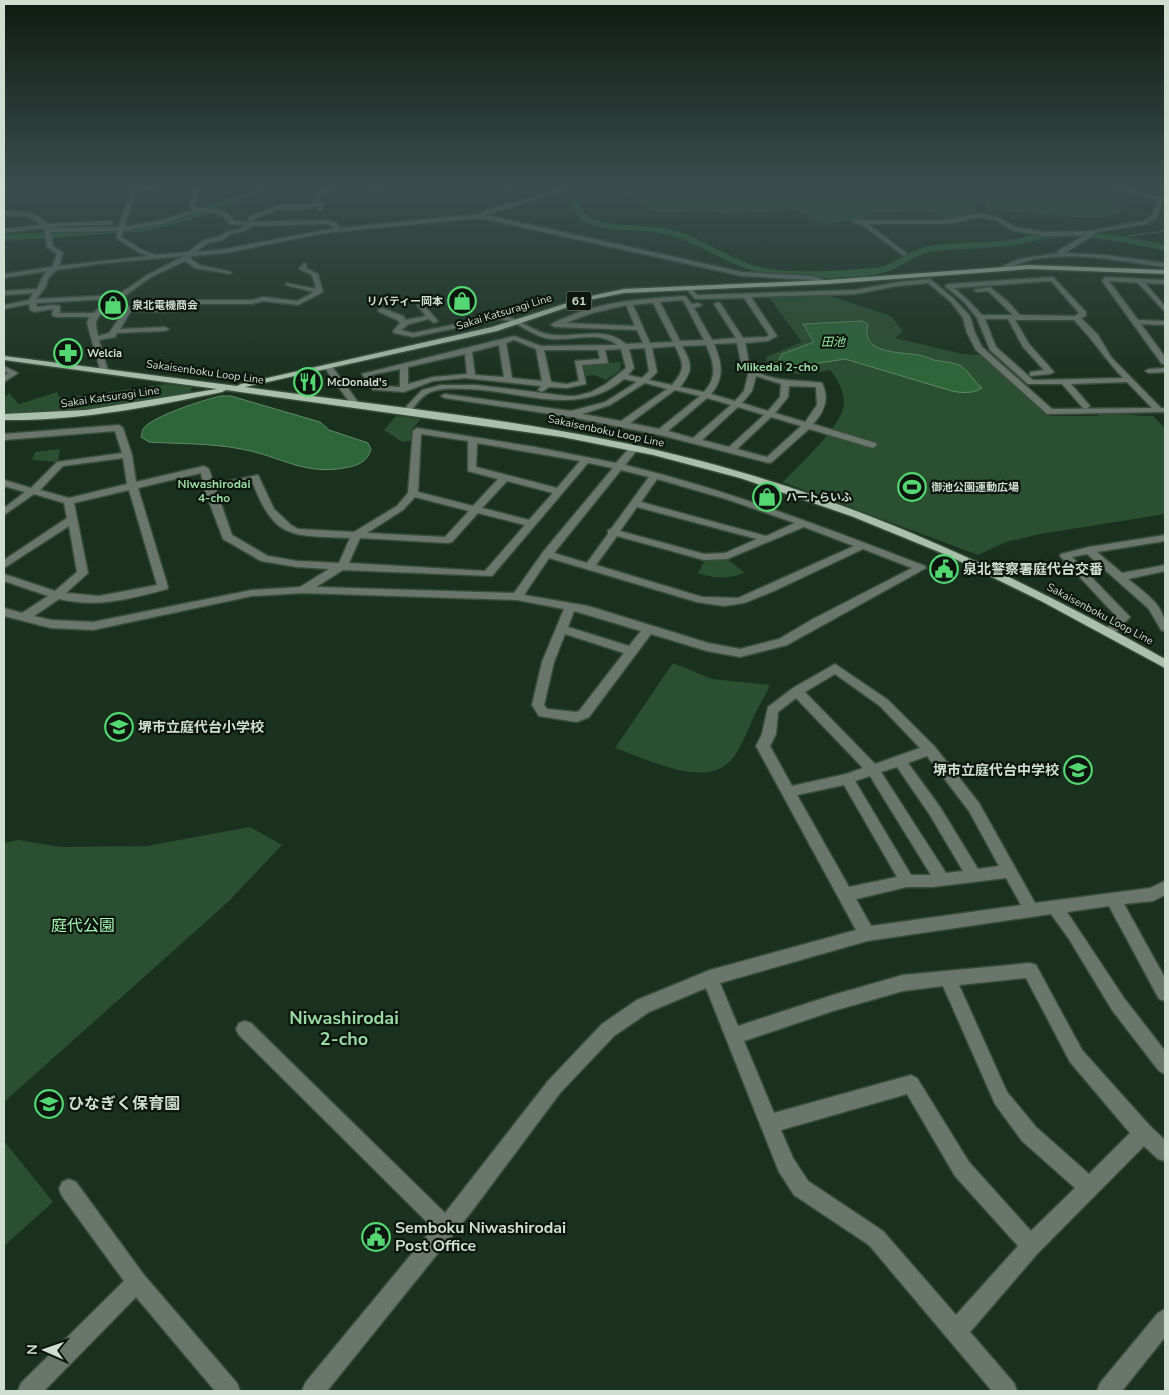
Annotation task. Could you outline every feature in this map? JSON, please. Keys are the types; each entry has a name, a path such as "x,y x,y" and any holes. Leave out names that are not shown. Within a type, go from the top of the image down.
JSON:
{"main road":[{"name":"Sakai Katsuragi Line","path":"4,417 61,416 118,409 231,388 434,344 517,322 588,298 624,291 827,282 1003,268 1079,268 1165,272"},
{"name":"Sakaisenboku Loop Line","path":"4,361 104,371 528,428 634,448 742,476 921,540 996,574 1109,632 1165,664"}],"street":[{"path":"33,306 45,279 55,268 60,252"},
{"path":"146,252 160,257"},
{"path":"104,371 91,323 94,316 117,297 149,276 192,252"},
{"path":"4,276 97,262 186,257 219,252"},
{"path":"641,252 742,274 813,278 827,282"},
{"path":"1003,268 1035,258 1062,255 1068,261 1106,262 1103,258 1165,265"},
{"path":"186,257 197,267 229,272"},
{"path":"304,265 302,269 315,274 320,292"},
{"path":"980,317 1076,318 1083,314 1053,279 948,286 966,301 980,317 993,348 1031,382 1128,380"},
{"path":"1165,282 1105,279 1165,362"},
{"path":"690,306 748,299 856,292 898,284 930,281 963,313 979,348 1050,412 1162,410"},
{"path":"1140,281 1165,310"},
{"path":"288,284 320,292"},
{"path":"688,287 695,297 748,299"},
{"path":"977,290 990,289 1006,303 1026,345 1050,372 1023,375"},
{"path":"6,292 40,291"},
{"path":"102,308 163,310 176,309 186,302 252,302 263,299 298,303 320,292"},
{"path":"4,315 33,306 41,300 117,297"},
{"path":"639,328 604,318 554,325 604,318 628,302 685,298 716,360 718,373 714,385 706,395 661,432"},
{"path":"623,424 675,387 686,374 687,363 655,299"},
{"path":"602,348 604,362 578,363 583,380 580,384 567,386 471,376 438,368 404,365 366,374 376,388 404,390 438,368 468,351 514,338 540,348 602,348 768,339 773,336 748,299"},
{"path":"563,413 602,407 643,381 653,372 654,368 647,346 628,302"},
{"path":"445,396 563,413 623,424 769,460 807,425 821,406 822,394 819,385 785,383 760,376 753,370 745,362 745,353 741,340 718,304"},
{"path":"4,307 33,306 57,308 56,315 94,316"},
{"path":"394,314 396,306"},
{"path":"421,306 443,330"},
{"path":"96,339 106,338 115,331 129,309"},
{"path":"382,310 394,314 404,323"},
{"path":"406,411 426,391 438,387 460,386 567,399 582,398 592,396 623,376 630,368 624,347 614,338 597,336 554,338 542,335 509,317 500,317 413,336 397,331 404,323 430,317"},
{"path":"1076,318 1095,337 1108,358 1128,380 1162,410"},
{"path":"1136,322 1165,323"},
{"path":"115,331 166,329"},
{"path":"502,341 508,380"},
{"path":"529,408 547,384 540,348"},
{"path":"979,348 993,348"},
{"path":"468,351 471,376"},
{"path":"4,361 14,373 4,380"},
{"path":"404,365 404,390"},
{"path":"328,367 356,405"},
{"path":"695,441 737,404 748,391 753,370"},
{"path":"1149,370 1165,370"},
{"path":"623,376 675,387 771,413 872,445"},
{"path":"1064,381 1086,406"},
{"path":"731,450 771,413 784,397 785,383"},
{"path":"4,438 119,428 127,455 132,485 162,587 116,598 90,600 58,594 4,577"},
{"path":"4,612 51,624 92,626 252,593 303,590 517,597 588,610 707,647 740,653 762,649 783,642 817,622 921,568 804,523 728,497 654,476 619,467 473,439 417,431 412,494 400,508 356,535 343,565 303,590"},
{"path":"4,449 16,438"},
{"path":"676,448 685,438"},
{"path":"473,439 471,469 558,491"},
{"path":"517,597 548,554 634,448"},
{"path":"4,512 33,491 60,464 127,455"},
{"path":"4,483 69,501 204,469 227,537 265,559 297,564 488,574 585,461"},
{"path":"589,568 612,532 654,476"},
{"path":"209,488 255,477 268,509 288,528 296,532 448,540 505,477"},
{"path":"412,494 530,523"},
{"path":"23,618 58,594 83,573 69,501"},
{"path":"634,503 767,539"},
{"path":"4,565 72,519"},
{"path":"612,532 704,557 715,557 727,556 804,523"},
{"path":"1109,632 1124,617 1065,556 1089,550 1165,538"},
{"path":"548,554 589,568 701,600 724,602 740,601 770,589 862,546"},
{"path":"1089,550 1120,578 1160,606 1165,626"},
{"path":"1120,578 1165,568"},
{"path":"570,607 548,662 538,705 543,712 577,717 584,714 648,630"},
{"path":"561,629 632,651"},
{"path":"868,934 844,895 763,746 768,734 772,710 797,691 824,677 835,668 884,703 930,750 974,807 1032,911"},
{"path":"797,691 872,769 942,880"},
{"path":"788,792 847,779 930,750"},
{"path":"898,760 935,811 974,876"},
{"path":"847,779 908,881"},
{"path":"844,895 908,881 942,880 1009,871"},
{"path":"313,1391 445,1226 465,1204 554,1087 608,1030 643,1006 710,978 868,934 1153,894 1165,887"},
{"path":"1113,899 1165,993"},
{"path":"1055,907 1075,934 1118,1004 1165,1065"},
{"path":"734,1036 833,1003 903,983 1030,970 1076,1056 1143,1134 1165,1152"},
{"path":"710,978 786,1165 801,1188 876,1238 1006,1391"},
{"path":"948,978 1001,1098 1029,1134 1090,1188"},
{"path":"245,1029 445,1226"},
{"path":"769,1124 911,1084 962,1170 1031,1246"},
{"path":"956,1331 1031,1246 1143,1134"},
{"path":"69,1189 137,1282 229,1391"},
{"path":"29,1391 137,1282"},
{"path":"1108,1391 1165,1320"}],"green space":[{"path":"827,295 891,316 903,331 895,338 963,354 980,355 1050,416 1098,416 1098,414 1112,413 1153,416 1165,428 1165,514 1040,534 1006,542 978,555 783,482 829,433 837,422 844,402 840,385 830,370 798,374 783,371 768,364 766,357 802,342 768,296"},
{"path":"621,362 620,370 606,380 594,375 586,376 583,365"},
{"path":"166,384 192,387 190,393 121,405 51,412 4,414 4,398 9,393 19,404 58,392 58,396 72,401 74,396 104,395 109,392"},
{"path":"396,416 421,419 413,428 412,440 402,442 384,430"},
{"path":"60,449 58,462 32,460 35,452"},
{"path":"727,559 745,573 721,578 698,573 705,560"},
{"path":"673,663 712,679 770,685 738,750 731,760 720,769 707,772 691,772 675,769 615,748"},
{"name":"庭代公園","path":"250,827 282,845 228,902 4,1102 4,843 18,840 61,847 147,846"},
{"path":"4,1141 53,1202 4,1246"}],"water":[{"name":"田池","path":"862,321 868,324 867,335 870,342 877,347 886,351 923,356 961,366 982,388 967,392 952,391 845,359 793,367 779,359 782,354 814,342 803,324"},
{"path":"221,396 231,396 320,422 329,430 368,443 371,449 370,453 363,461 353,466 319,469 306,468 241,449 149,442 141,437 143,429 156,419"}],"waterway":[{"path":"716,252 753,269 797,273 875,271 891,267 920,252"}],"place":[{"name":"リバティー岡本","path":"462,301"},
{"name":"泉北電機商会","path":"113,305"},
{"name":"Welcia","path":"68,353"},
{"name":"McDonald's","path":"308,382"},
{"name":"御池公園運動広場","path":"912,487"},
{"name":"ハートらいふ","path":"767,497"},
{"name":"泉北警察署庭代台交番","path":"944,569"},
{"name":"堺市立庭代台小学校","path":"119,727"},
{"name":"堺市立庭代台中学校","path":"1078,770"},
{"name":"ひなぎく保育園","path":"49,1104"},
{"name":"Semboku Niwashirodai Post Office","path":"376,1237"}],"district":[{"name":"Miikedai 2-cho","path":"777,367"},
{"name":"Niwashirodai 4-cho","path":"214,491"},
{"name":"Niwashirodai 2-cho","path":"344,1028"}]}
